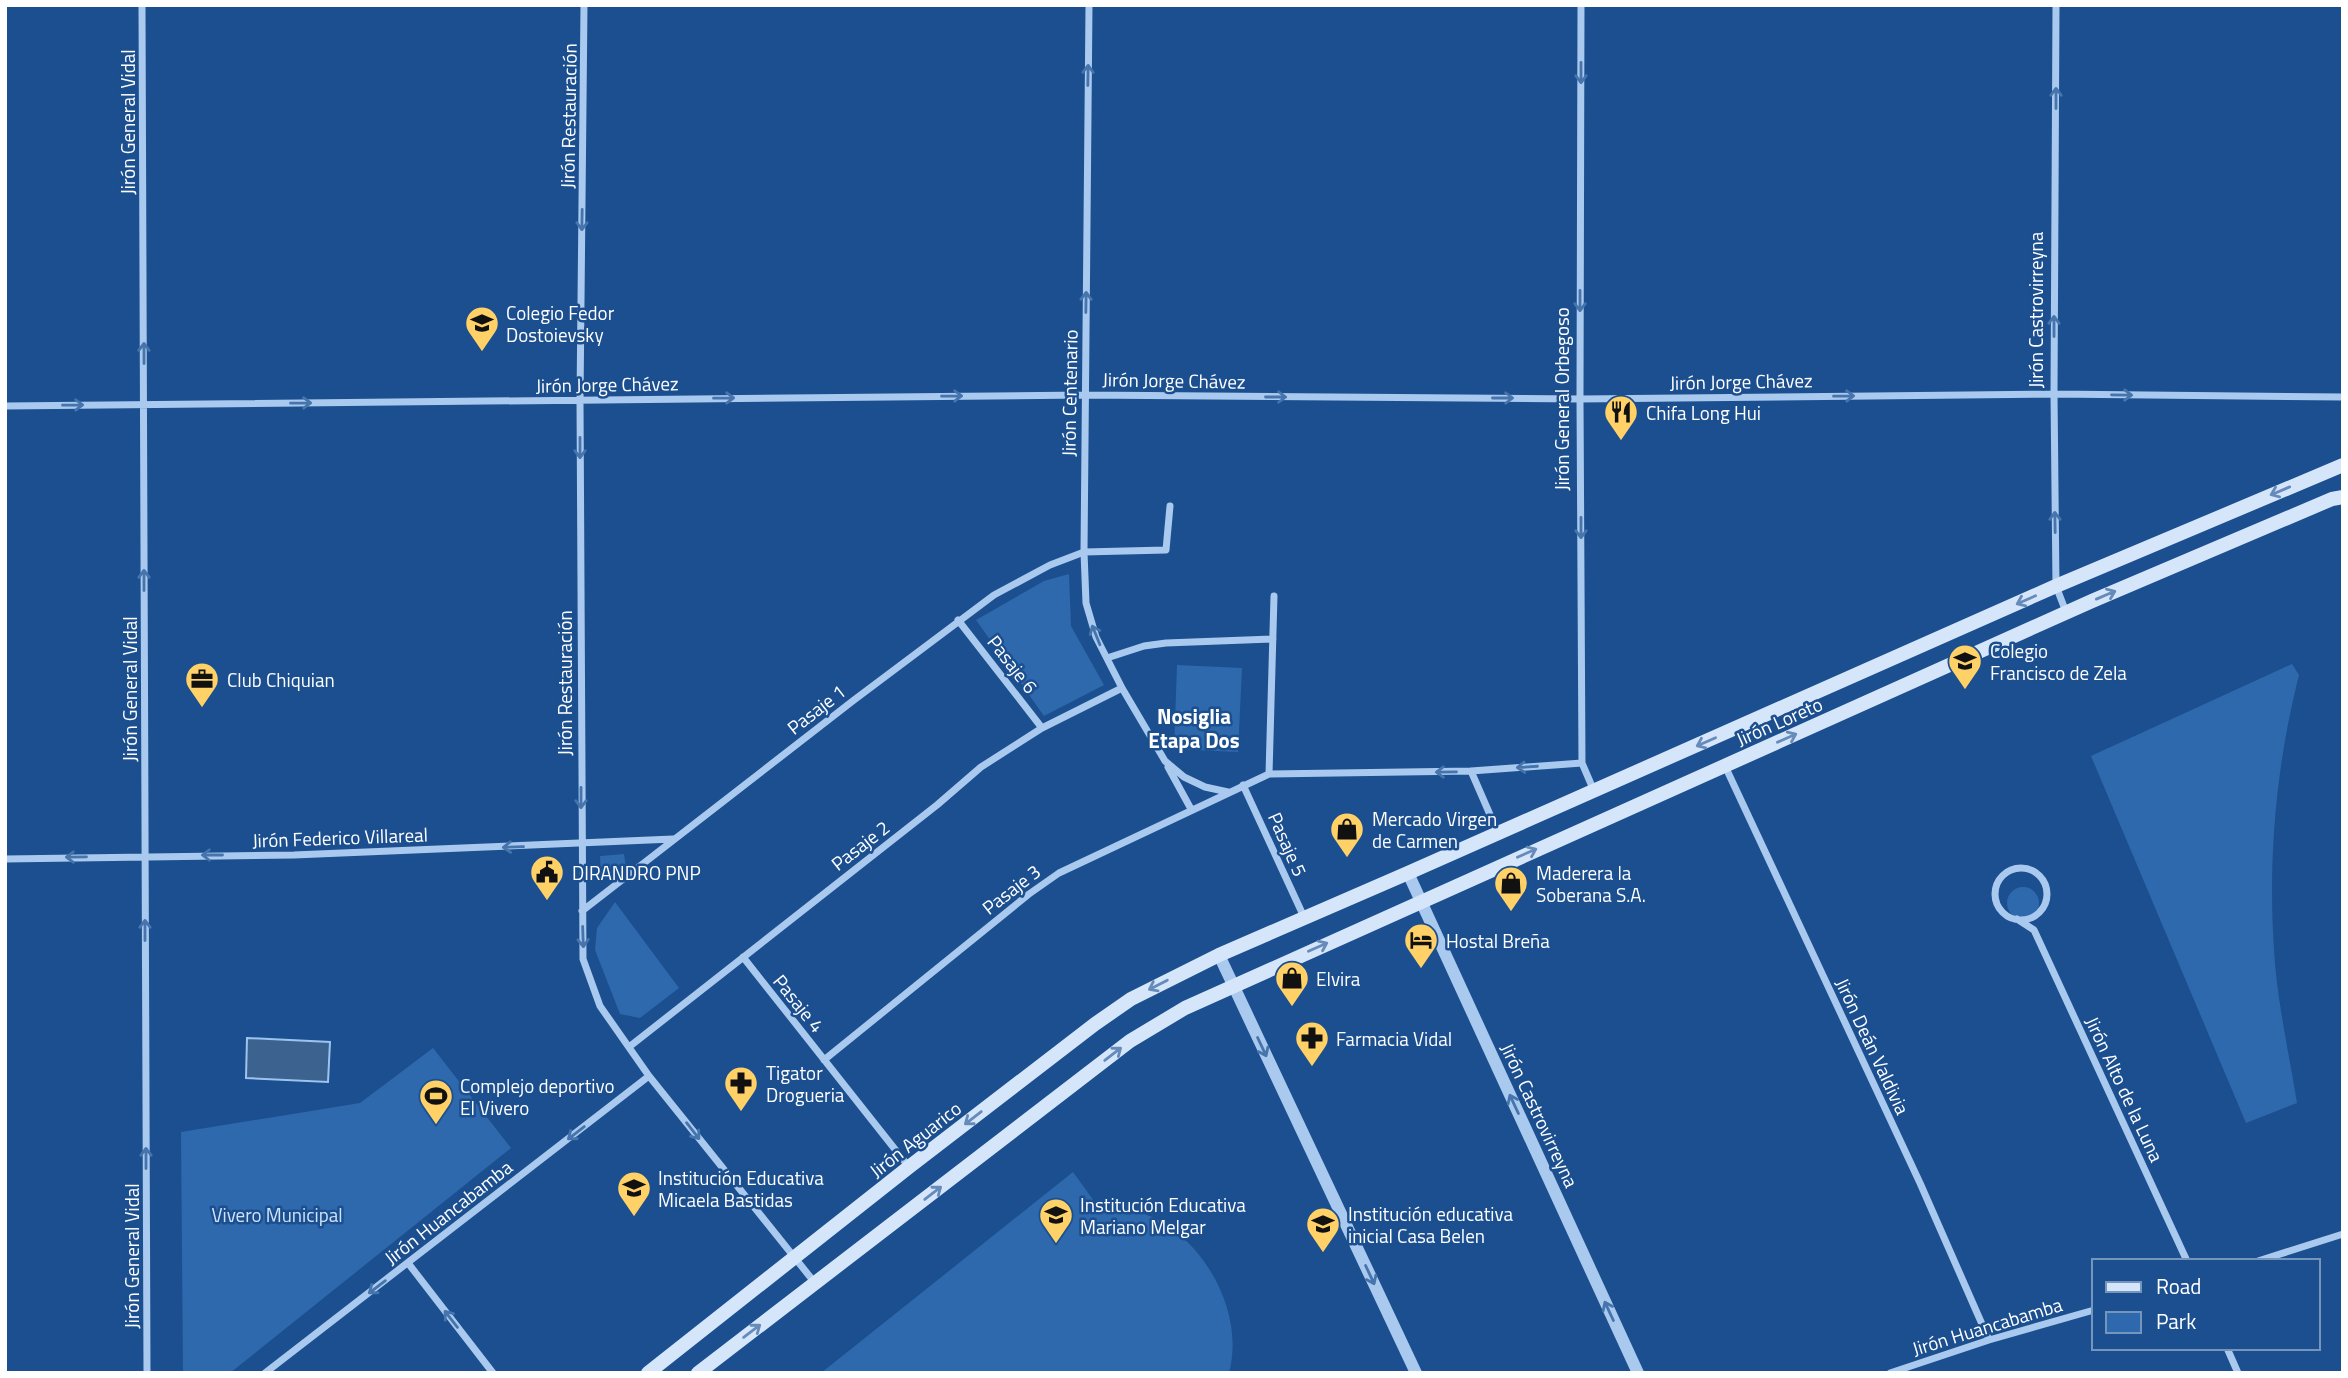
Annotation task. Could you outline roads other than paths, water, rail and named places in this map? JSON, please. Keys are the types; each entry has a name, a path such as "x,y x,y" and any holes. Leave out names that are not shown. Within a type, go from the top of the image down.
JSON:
{"main road":[{"name":"Jirón Loreto","path":"1219,956 2056,586 2343,465"},
{"name":"Jirón Loreto","path":"1233,985 2066,612 2332,499 2343,497"},
{"name":"Jirón Aguarico","path":"648,1373 1095,1024 1131,999 1219,956"},
{"path":"698,1373 1130,1041 1185,1008 1233,985"}],"street":[{"name":"Jirón General Vidal","path":"142,5 147,1373"},
{"name":"Jirón Restauración","path":"584,5 580,400 583,959 600,1006 649,1076 815,1283"},
{"name":"Jirón Centenario","path":"1089,5 1083,552 1086,603 1096,637 1191,809"},
{"name":"Jirón General Orbegoso","path":"1581,5 1582,763 1594,791"},
{"name":"Jirón Castrovirreyna","path":"2056,5 2056,586 2066,612"},
{"name":"Jirón Jorge Chávez","path":"5,406 1085,395 1580,399 2054,394 2343,397"},
{"path":"1083,552 1166,550 1170,506"},
{"name":"Pasaje 1","path":"582,911 958,620 994,595 1050,565 1083,552"},
{"path":"1269,774 1274,596"},
{"name":"Pasaje 6","path":"958,620 1042,727"},
{"path":"1107,658 1144,646 1166,643 1273,639"},
{"name":"Pasaje 2","path":"629,1047 937,805 981,767 1042,727 1122,688"},
{"name":"Jirón Centenario","path":"1165,761 1184,777 1205,787 1228,792"},
{"path":"1244,785 1269,774 1471,771 1582,763"},
{"name":"Jirón Deán Valdivia","path":"1725,766 1920,1183 1989,1340"},
{"path":"1471,771 1498,834"},
{"name":"Pasaje 3","path":"824,1060 1029,894 1059,873 1244,785"},
{"name":"Pasaje 5","path":"1244,785 1304,917"},
{"name":"Jirón Federico Villareal","path":"5,859 294,855 674,839"},
{"path":"2026,869 2040,877 2047,892 2041,910 2034,930 2005,914 1996,900 1998,883 2010,871 2026,869"},
{"name":"Jirón Castrovirreyna","path":"1408,873 1638,1373"},
{"path":"2017,919 2029,918 2041,910"},
{"name":"Jirón Alto de la Luna","path":"2034,930 2186,1259"},
{"path":"1219,956 1416,1373"},
{"name":"Pasaje 4","path":"743,957 909,1167"},
{"name":"Jirón Huancabamba","path":"265,1373 649,1076"},
{"path":"2264,1259 2343,1234"},
{"path":"408,1263 493,1373"},
{"name":"Jirón Huancabamba","path":"1889,1373 1989,1340 2092,1311"},
{"path":"2228,1350 2238,1373"}],"place":[{"name":"Colegio Fedor Dostoievsky","path":"482,353"},
{"name":"Chifa Long Hui","path":"1621,442"},
{"name":"Colegio Francisco de Zela","path":"1965,691"},
{"name":"Club Chiquian","path":"202,709"},
{"name":"Mercado Virgen de Carmen","path":"1347,859"},
{"name":"DIRANDRO PNP","path":"547,902"},
{"name":"Maderera la Soberana S.A.","path":"1511,913"},
{"name":"Hostal Breña","path":"1421,970"},
{"name":"Elvira","path":"1292,1008"},
{"name":"Farmacia Vidal","path":"1312,1068"},
{"name":"Tigator Drogueria","path":"741,1113"},
{"name":"Complejo deportivo El Vivero","path":"436,1126"},
{"name":"Institución Educativa Micaela Bastidas","path":"634,1218"},
{"name":"Institución Educativa Mariano Melgar","path":"1056,1245"},
{"name":"Institución educativa inicial Casa Belen","path":"1323,1254"}],"district":[{"name":"Nosiglia Etapa Dos","path":"1194,728"}],"park label":[{"name":"Vivero Municipal","path":"277,1214"}]}
